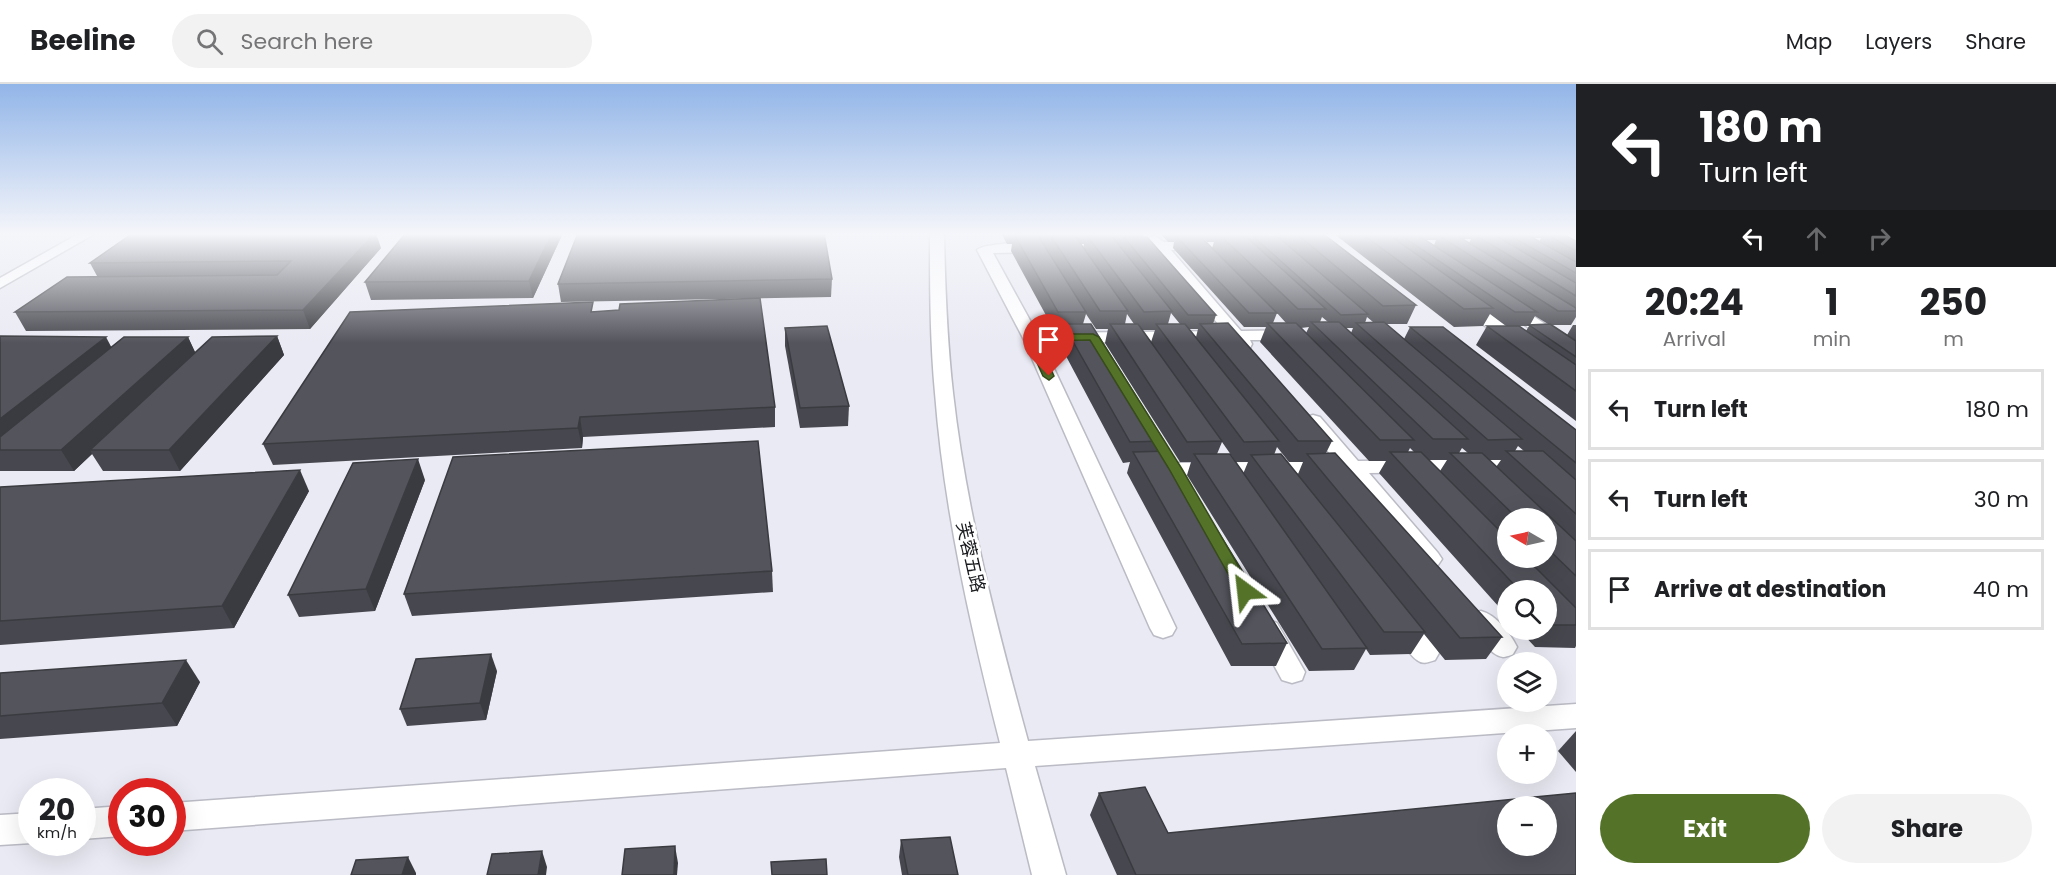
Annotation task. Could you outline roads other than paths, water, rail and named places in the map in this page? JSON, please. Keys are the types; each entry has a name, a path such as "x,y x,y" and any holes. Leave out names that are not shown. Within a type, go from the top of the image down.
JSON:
{"street":[{"path":"0,284 25,270"},
{"name":"芙蓉五路","path":"938,270 940,353 962,518 1049,875"},
{"path":"995,270 1031,338 1163,628"},
{"path":"1181,270 1261,362"},
{"path":"1447,291 1532,352"},
{"path":"1491,295 1576,353"},
{"path":"1081,317 1106,357"},
{"path":"1166,318 1194,355"},
{"path":"1275,318 1291,335 1309,343"},
{"path":"1031,338 1093,337 1133,329 1180,336 1291,335"},
{"path":"1133,329 1152,355"},
{"path":"1505,333 1576,332"},
{"path":"1300,407 1443,575"},
{"path":"1163,448 1187,489"},
{"path":"1216,449 1242,487"},
{"path":"1268,449 1297,486"},
{"path":"1403,450 1435,482"},
{"path":"1460,450 1494,481"},
{"path":"1175,469 1524,465"},
{"path":"1466,602 1504,647"},
{"path":"1390,606 1426,653"},
{"path":"1257,611 1292,672"},
{"path":"186,816 1018,754 1576,716"},
{"path":"0,830 18,829"}]}
